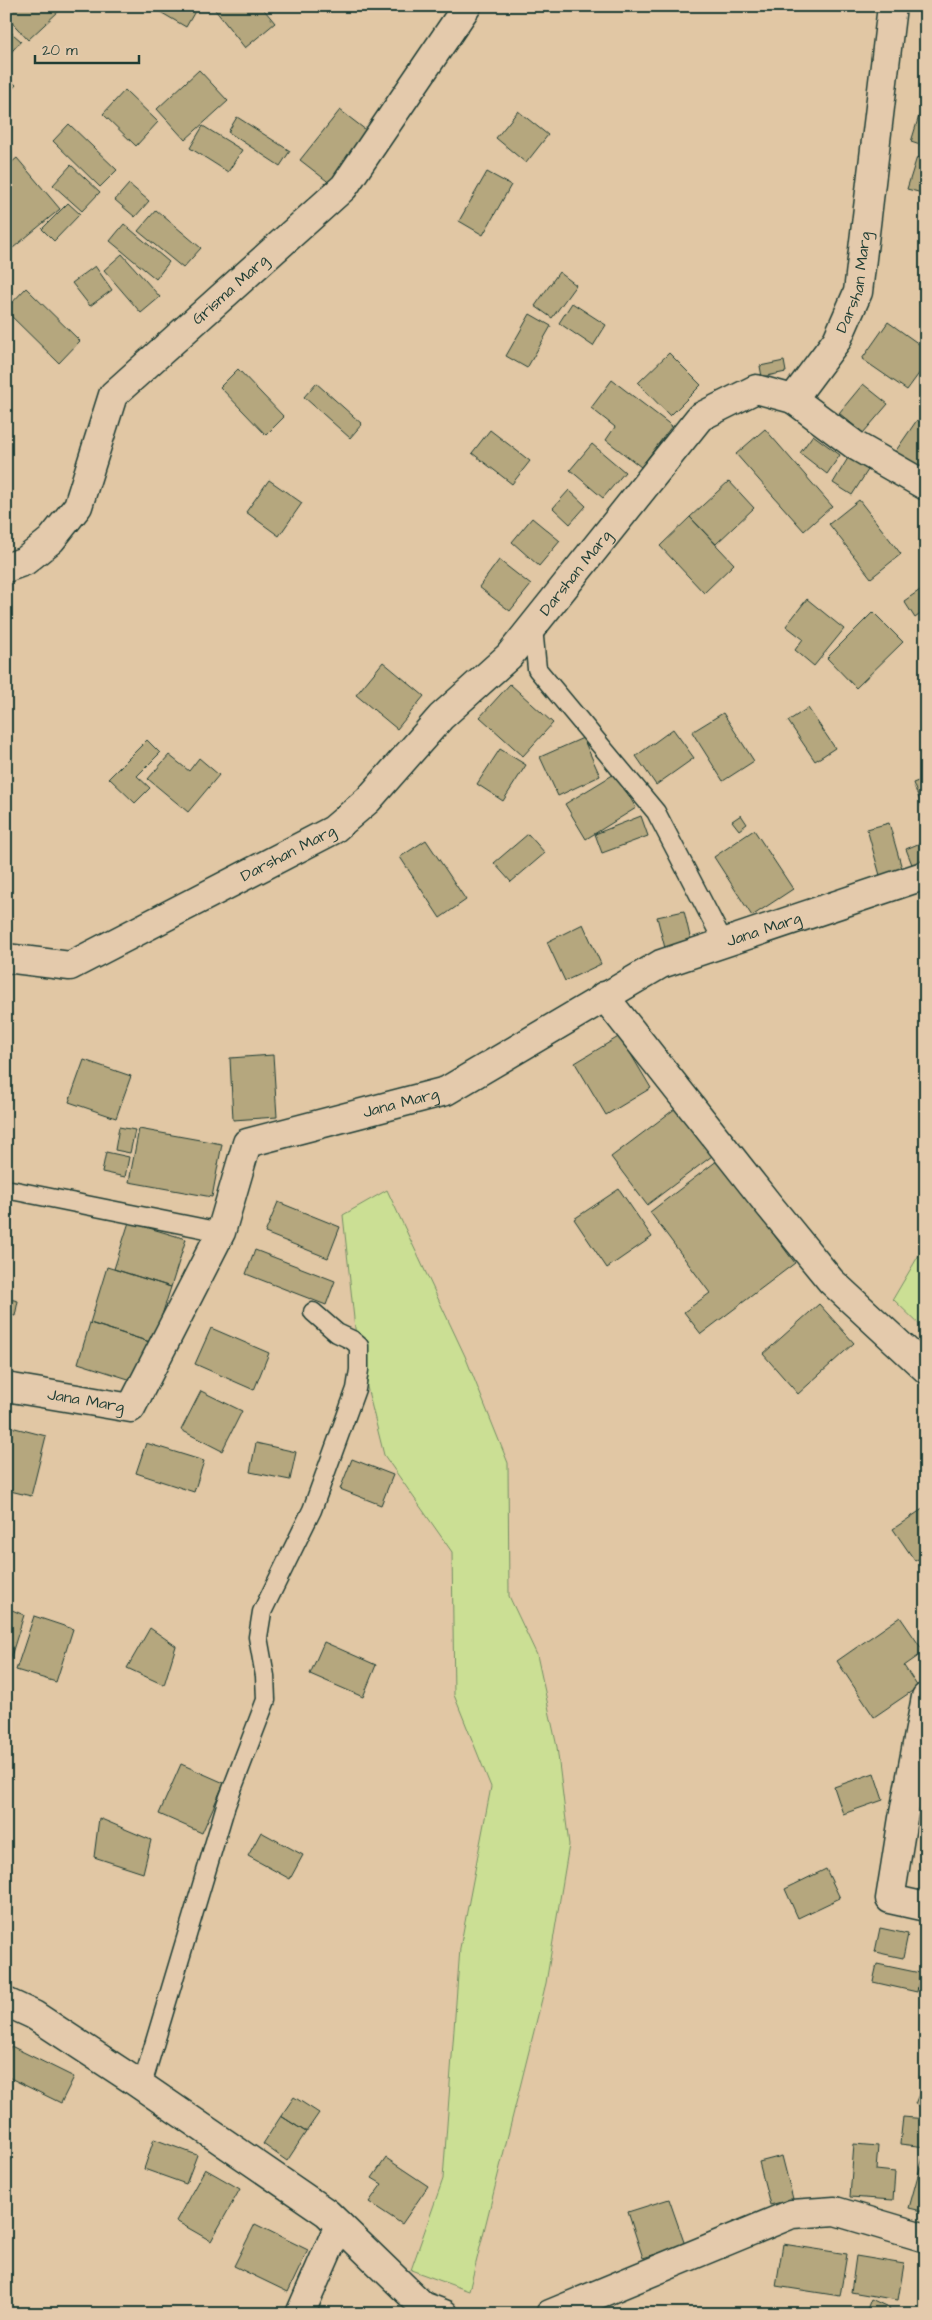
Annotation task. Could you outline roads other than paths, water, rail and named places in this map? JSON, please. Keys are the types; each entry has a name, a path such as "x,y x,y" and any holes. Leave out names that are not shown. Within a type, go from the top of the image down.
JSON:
{"street":[{"name":"Grisma Marg","path":"6,568 25,561 51,540 78,506 113,395 344,187 467,6"},
{"name":"Darshan Marg","path":"6,958 70,966 333,830 368,800 441,717 510,656 700,417 756,389 793,399 837,340 858,292 892,6"},
{"path":"793,399 856,446 926,486"},
{"name":"Jana Marg","path":"6,1387 131,1408 221,1232 247,1143 446,1091 661,964 926,875"},
{"path":"604,996 830,1281 926,1369"},
{"path":"926,1697 902,1818 890,1899 926,1906"},
{"path":"6,2002 34,2015 142,2085 327,2212 423,2306 444,2314"},
{"path":"550,2314 792,2214 835,2211 926,2238"},
{"path":"300,2314 339,2225"}],"lane":[{"path":"533,627 537,669 656,812 724,943"},
{"path":"6,1189 221,1232"},
{"path":"142,2085 226,1805 266,1700 265,1676 258,1637 262,1612 312,1510 356,1388 360,1370 359,1346 337,1332 313,1312"}]}
